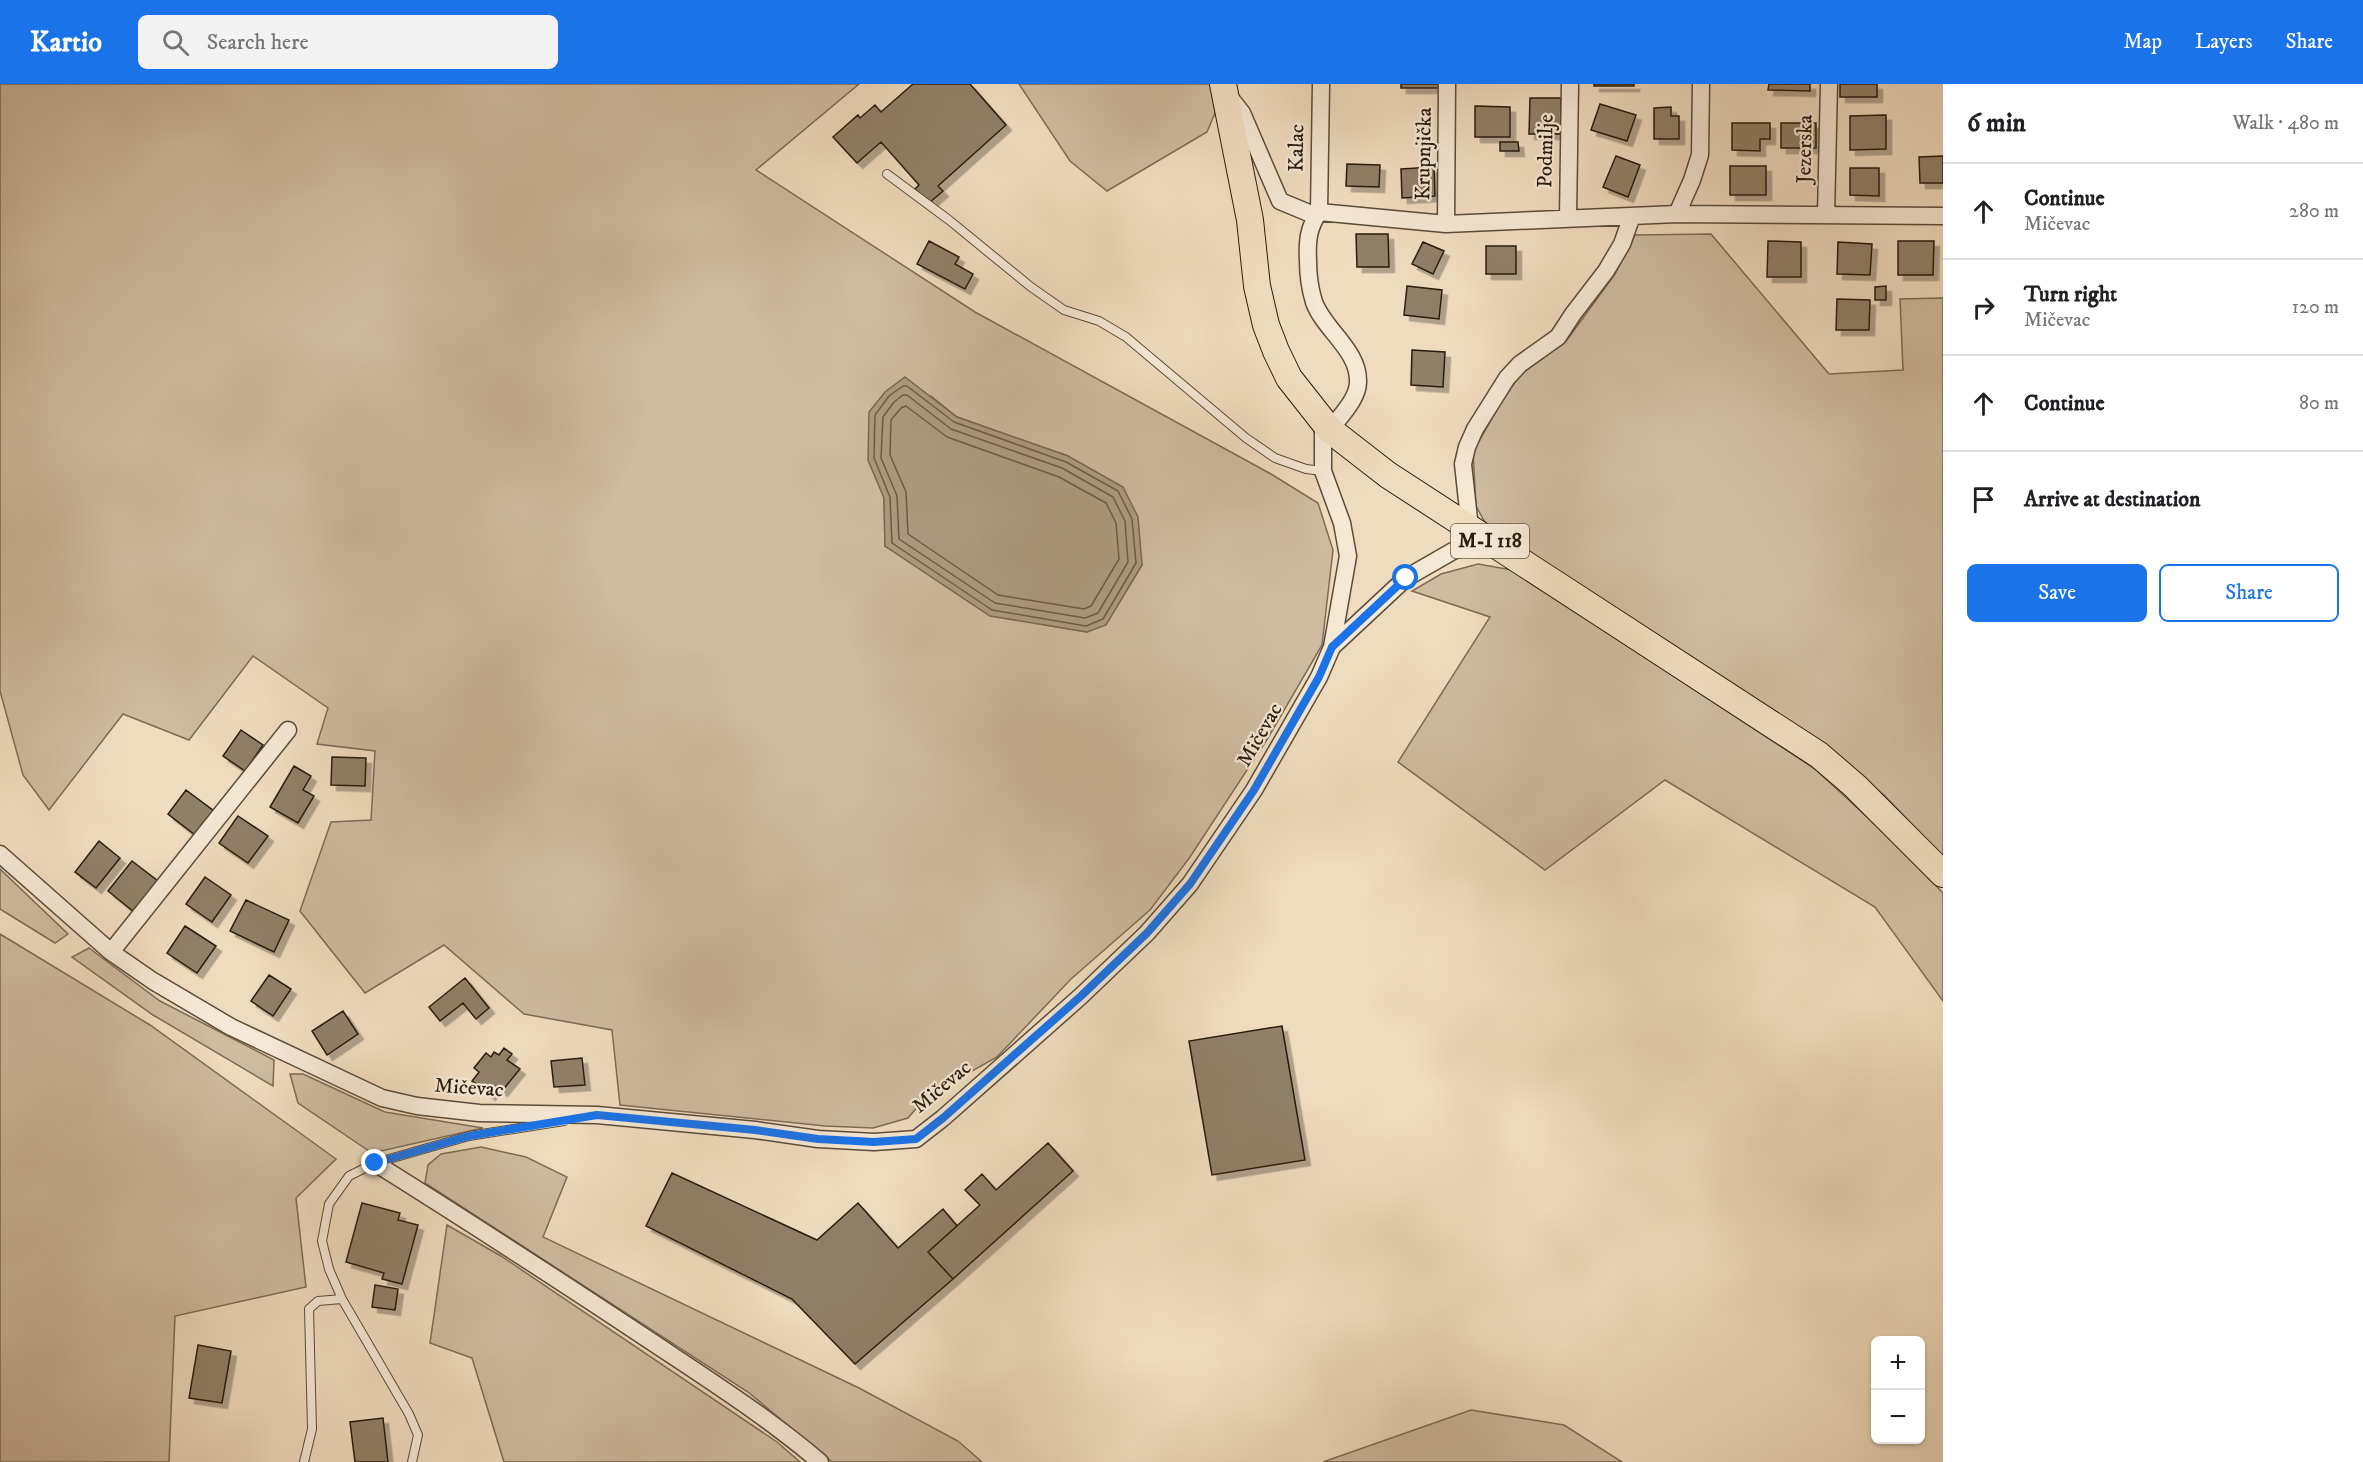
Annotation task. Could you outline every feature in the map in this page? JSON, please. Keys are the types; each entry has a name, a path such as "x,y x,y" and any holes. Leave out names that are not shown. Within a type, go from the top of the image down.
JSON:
{"main road":[{"name":"M-I 118","path":"1224,88 1250,220 1257,286 1266,325 1289,378 1327,425 1388,475 1819,755 1855,786 1943,874"}],"street":[{"name":"Kalac","path":"1321,84 1318,214 1310,228 1307,244 1308,274 1314,304 1353,359 1358,383 1354,397 1327,425"},
{"name":"Krupnjička","path":"1446,224 1447,84"},
{"name":"Podmilje","path":"1568,218 1570,84"},
{"path":"1677,213 1700,155 1701,84"},
{"name":"Jezerska","path":"1826,215 1829,84"},
{"path":"1224,88 1242,113 1280,201 1318,214 1446,224 1677,213 1943,216"},
{"path":"1479,534 1463,464 1475,429 1507,378 1520,364 1558,337 1606,271 1622,244 1632,216"},
{"path":"1327,425 1323,471 1342,523 1348,556 1332,647"},
{"name":"Mičevac","path":"0,854 111,952 153,981 231,1027 382,1098 417,1106 479,1113 597,1115 755,1130 818,1139 874,1142 916,1139 943,1118 1081,996 1147,933 1190,884 1254,790 1319,677 1332,647 1406,578 1479,534"},
{"path":"111,952 288,730"},
{"path":"375,1163 509,1247 720,1387 787,1433 820,1462"}],"lane":[{"path":"887,174 1064,310 1099,321 1126,337 1246,438 1275,458 1306,469 1323,471"},
{"path":"412,1462 418,1435 409,1414 342,1299 329,1269 322,1241 329,1204 349,1176 375,1163 469,1136 597,1115"},
{"path":"304,1462 312,1429 309,1310 318,1301 342,1299"}],"shaded area":[{"path":"0,84 859,84 756,170 975,312 1271,474 1318,503 1333,550 1322,645 1268,738 1190,857 1150,910 1071,979 997,1057 926,1097 908,1118 873,1128 825,1126 620,1105 612,1030 524,1014 444,945 365,993 300,911 331,822 371,820 375,751 317,744 328,708 253,656 189,740 123,714 49,810 23,775 0,691","holes":["931,396 957,417 1068,456 1142,565 1106,624 1087,632 1045,625 885,546 884,498"]},
{"path":"1019,84 1212,84 1215,113 1207,132 1107,191 1070,161"},
{"path":"1711,234 1829,374 1903,370 1900,299 1943,298 1943,857 1884,795 1820,744 1489,530 1476,506 1473,452 1503,399 1521,374 1567,340 1615,274 1635,235"},
{"path":"1478,564 1512,570 1815,769 1891,839 1943,893 1943,1001 1875,907 1665,780 1545,870 1398,762 1490,617 1412,591 1441,574"},
{"path":"0,869 68,934 55,943 0,909"},
{"path":"0,934 150,1025 336,1159 296,1198 306,1287 175,1316 169,1462 0,1462"},
{"path":"89,948 160,1001 274,1060 273,1086 153,1015 72,957"},
{"path":"290,1074 303,1074 385,1112 483,1128 372,1153 298,1103"},
{"path":"481,1147 526,1157 567,1177 543,1237 859,1388 958,1441 982,1462 832,1462 748,1392 425,1183 428,1165 441,1154"},
{"path":"447,1225 501,1256 777,1442 800,1462 504,1462 472,1358 430,1343"},
{"path":"1471,1410 1564,1425 1622,1462 1323,1462"}],"water":[{"path":"905,377 957,417 1068,456 1123,487 1138,517 1142,565 1106,625 1087,632 990,616 885,546 884,498 868,460 869,412 885,392"}],"building":[{"path":"913,84 970,84 1006,125 938,186 943,191 928,204 915,189 919,185 881,142 857,163 833,137 858,115 860,118 875,105 881,112"},
{"path":"1401,84 1439,84 1439,88 1401,88"},
{"path":"1594,84 1634,84 1634,86 1594,86"},
{"path":"1769,84 1810,84 1810,91 1768,90"},
{"path":"1840,84 1877,84 1877,97 1840,97"},
{"path":"1530,98 1561,98 1561,134 1529,134"},
{"path":"1600,104 1636,115 1627,141 1591,130"},
{"path":"1475,106 1510,107 1510,137 1475,137"},
{"path":"1671,107 1671,116 1679,116 1679,139 1654,139 1654,108"},
{"path":"1886,115 1886,149 1850,150 1850,116"},
{"path":"1732,123 1770,123 1770,139 1760,139 1760,151 1732,150"},
{"path":"1781,123 1816,123 1816,148 1781,148"},
{"path":"1500,142 1518,142 1519,151 1500,151"},
{"path":"1616,156 1640,165 1628,197 1603,187"},
{"path":"1943,156 1943,183 1920,183 1919,157"},
{"path":"1347,164 1380,165 1379,187 1346,186"},
{"path":"1730,166 1766,166 1766,195 1730,195"},
{"path":"1434,167 1435,196 1402,198 1401,169"},
{"path":"1850,168 1879,168 1879,196 1850,195"},
{"path":"1356,234 1388,234 1389,267 1357,267"},
{"path":"929,241 959,257 955,264 973,274 965,289 917,264"},
{"path":"1768,241 1801,242 1801,277 1767,277"},
{"path":"1898,241 1934,241 1933,275 1898,275"},
{"path":"1423,242 1444,251 1433,274 1412,264"},
{"path":"1838,242 1872,244 1870,275 1837,274"},
{"path":"1486,246 1516,246 1516,274 1486,274"},
{"path":"1407,286 1442,290 1439,319 1404,315"},
{"path":"1886,286 1886,300 1875,300 1875,287"},
{"path":"1837,299 1870,300 1869,330 1836,330"},
{"path":"1412,350 1445,352 1443,387 1411,385"},
{"path":"241,730 263,745 245,771 223,756"},
{"path":"332,757 366,758 365,786 331,785"},
{"path":"294,766 311,776 303,790 314,796 298,823 270,807"},
{"path":"186,790 214,811 195,835 168,814"},
{"path":"238,816 268,836 248,863 219,843"},
{"path":"99,841 120,858 96,888 75,872"},
{"path":"132,861 158,881 134,912 108,891"},
{"path":"205,877 231,895 212,922 186,904"},
{"path":"246,900 289,920 274,952 230,931"},
{"path":"185,926 216,946 197,973 167,953"},
{"path":"269,975 291,989 273,1016 251,1001"},
{"path":"465,978 489,1008 476,1019 463,1003 440,1021 429,1007"},
{"path":"343,1011 358,1034 327,1055 312,1031"},
{"path":"1282,1026 1305,1160 1212,1175 1189,1041"},
{"path":"504,1048 512,1054 507,1060 520,1069 502,1091 496,1086 490,1095 472,1081 479,1072 474,1068 486,1053 491,1057 494,1052 499,1055"},
{"path":"582,1058 585,1085 554,1087 551,1061"},
{"path":"1048,1143 1073,1171 953,1279 928,1252 980,1205 965,1190 982,1174 996,1190"},
{"path":"672,1173 817,1240 858,1203 898,1248 943,1209 957,1226 928,1252 953,1279 855,1364 792,1299 646,1226"},
{"path":"362,1203 400,1213 398,1220 418,1225 402,1284 382,1279 384,1273 346,1262"},
{"path":"375,1285 398,1289 395,1310 372,1307"},
{"path":"198,1345 231,1351 222,1403 189,1398"},
{"path":"383,1418 388,1462 355,1462 350,1422"}],"route":[{"path":"375,1163 469,1136 597,1115 755,1130 818,1139 874,1142 916,1139 943,1118 1081,996 1147,933 1190,884 1254,790 1319,677 1332,647 1406,578"}]}
